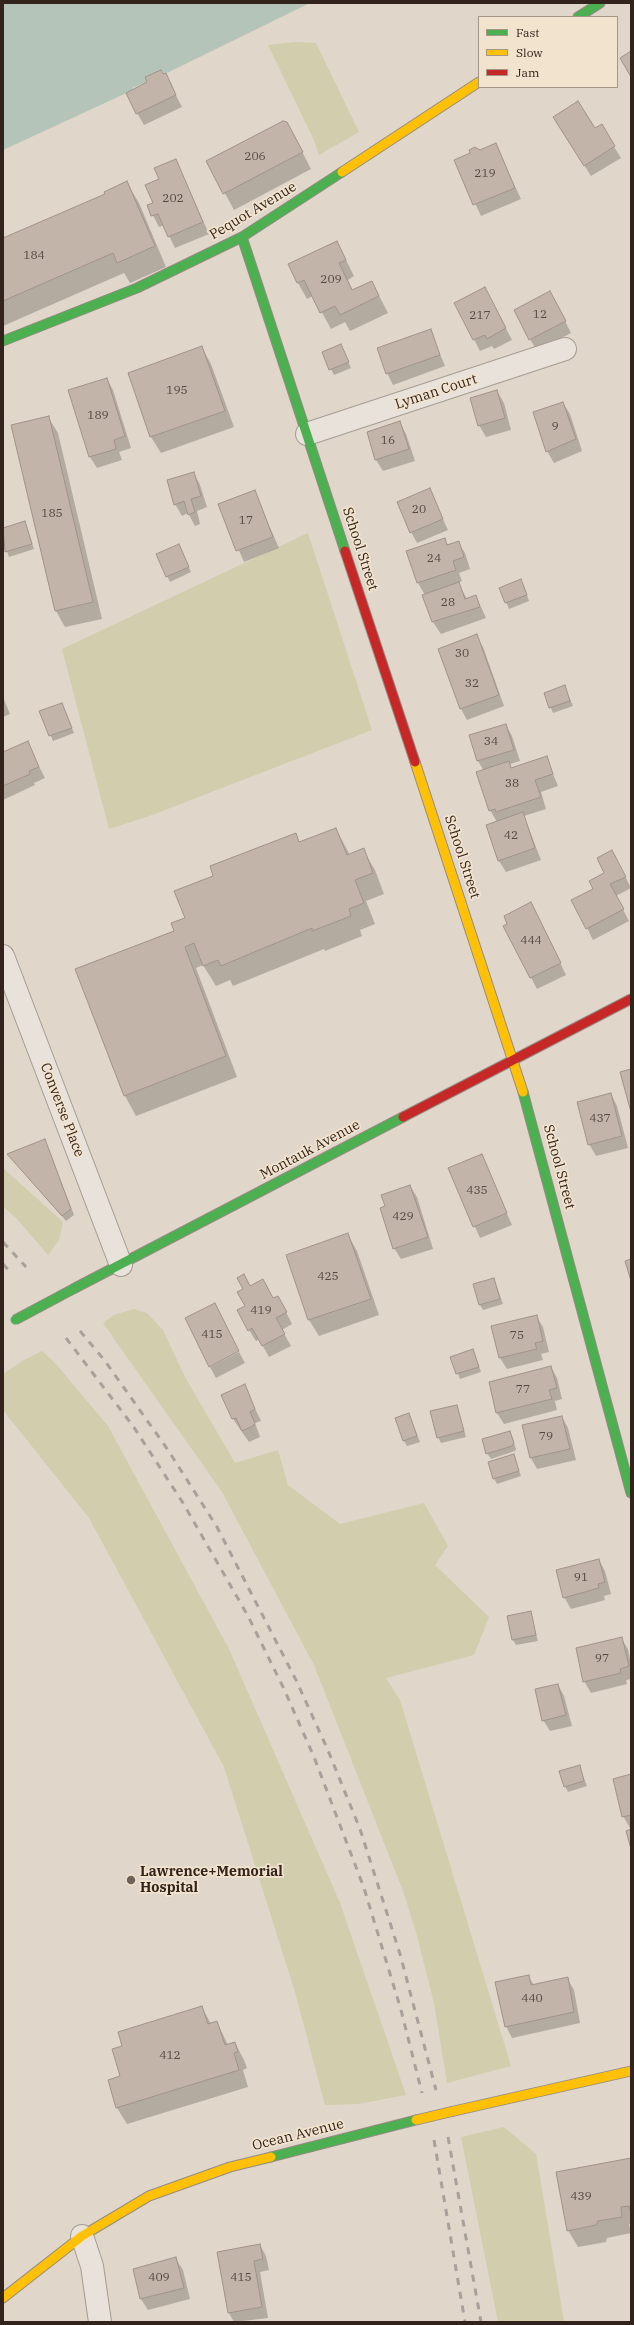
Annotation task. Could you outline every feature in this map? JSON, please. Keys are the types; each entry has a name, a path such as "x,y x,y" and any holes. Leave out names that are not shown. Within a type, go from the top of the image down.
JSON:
{"street":[{"path":"580,16 600,3"},
{"name":"Pequot Avenue","path":"3,341 137,288 242,237 478,83"},
{"name":"School Street","path":"242,237 532,1116 631,1493"},
{"name":"Lyman Court","path":"308,434 565,349"},
{"name":"Converse Place","path":"3,956 121,1265"},
{"name":"Montauk Avenue","path":"12,1321 631,999"},
{"name":"Ocean Avenue","path":"3,2298 82,2236 149,2196 201,2176 416,2120 631,2071"},
{"path":"82,2236 92,2266 100,2322"}],"shaded area":[{"path":"3,3 310,3 169,72 163,74 161,70 145,77 147,82 132,88 133,90 3,150"},
{"path":"295,42 316,43 359,132 319,155 313,138 268,45"},
{"path":"308,533 372,730 152,815 109,829 62,649"},
{"path":"3,1168 63,1222 59,1240 48,1255 17,1219 3,1206"},
{"path":"134,1309 147,1313 163,1330 185,1377 235,1463 278,1450 288,1485 340,1524 424,1503 448,1546 435,1565 489,1617 474,1655 386,1678 400,1700 511,2066 447,2083 434,2003 416,1932 403,1891 314,1665 222,1492 103,1323 114,1315"},
{"path":"42,1351 56,1364 108,1426 229,1649 340,1903 406,2095 358,2104 325,2105 295,1992 224,1767 89,1518 3,1410 3,1374 22,1361"},
{"path":"504,2127 536,2154 564,2322 498,2322 461,2137"}],"building":[{"path":"631,51 631,77 620,58"},
{"path":"161,70 163,74 166,73 176,95 136,114 126,93 147,82 145,77"},
{"path":"578,101 595,128 602,124 615,146 584,166 553,117"},
{"path":"283,121 287,122 303,152 223,194 206,161"},
{"path":"496,143 515,188 473,205 454,160 470,153 469,150 475,147 480,150"},
{"path":"176,159 203,222 168,237 158,214 151,216 147,205 153,203 145,185 159,179 154,168"},
{"path":"127,181 155,246 117,263 113,253 3,301 3,238 105,194 104,192"},
{"path":"337,241 346,260 339,263 352,290 372,281 379,296 340,315 335,306 320,313 304,280 297,283 288,264"},
{"path":"485,287 506,328 487,339 485,335 473,340 454,303"},
{"path":"550,291 566,321 529,340 514,310"},
{"path":"431,329 440,355 386,374 377,348"},
{"path":"341,344 349,362 329,370 322,352"},
{"path":"202,346 225,411 150,437 128,373"},
{"path":"107,378 125,436 114,440 116,449 89,457 68,390"},
{"path":"497,390 505,418 478,426 470,398"},
{"path":"563,402 576,439 546,452 533,412"},
{"path":"49,416 93,602 55,611 11,425"},
{"path":"400,421 409,449 375,460 367,432"},
{"path":"194,472 201,496 191,499 195,512 188,515 184,501 174,505 167,480"},
{"path":"430,488 443,519 410,533 397,502"},
{"path":"255,490 273,537 236,551 218,504"},
{"path":"25,521 32,544 5,552 3,528"},
{"path":"445,538 447,545 459,541 464,557 453,561 456,570 417,583 406,551"},
{"path":"179,544 189,567 166,577 156,554"},
{"path":"521,579 527,595 505,603 499,588"},
{"path":"459,582 465,599 476,595 480,607 432,622 422,595"},
{"path":"477,634 499,695 460,709 438,649"},
{"path":"565,685 570,701 549,708 544,693"},
{"path":"62,703 72,728 49,736 39,711"},
{"path":"506,724 514,750 477,761 469,735"},
{"path":"28,741 39,767 29,771 30,774 3,786 3,752"},
{"path":"547,756 553,774 535,780 541,797 496,812 495,809 489,811 476,772 509,761 511,768"},
{"path":"523,812 535,848 498,861 486,825"},
{"path":"336,828 347,855 364,848 373,873 355,880 364,903 349,909 351,916 312,931 312,928 221,966 218,960 203,966 194,943 185,947 226,1056 124,1096 75,969 174,931 171,923 185,918 174,891 213,876 210,866 296,833 299,842"},
{"path":"612,850 626,877 610,884 624,909 586,929 571,900 593,889 589,881 604,873 597,858"},
{"path":"531,902 561,963 530,978 503,926 507,924 504,916"},
{"path":"631,1069 631,1112 620,1072"},
{"path":"611,1093 622,1136 588,1145 577,1102"},
{"path":"45,1139 71,1209 62,1216 7,1154"},
{"path":"482,1154 507,1213 473,1227 448,1168"},
{"path":"410,1185 428,1237 393,1249 380,1208 385,1206 381,1195"},
{"path":"348,1233 371,1299 308,1320 286,1255"},
{"path":"631,1259 631,1281 625,1261"},
{"path":"244,1274 250,1286 263,1279 273,1298 278,1296 287,1312 276,1318 285,1334 262,1346 252,1328 248,1331 237,1310 245,1306 237,1292 243,1289 237,1278"},
{"path":"494,1278 500,1299 479,1305 473,1284"},
{"path":"215,1303 239,1351 209,1367 185,1318"},
{"path":"537,1315 543,1341 535,1343 537,1349 499,1358 491,1326"},
{"path":"473,1349 479,1367 456,1374 450,1357"},
{"path":"551,1366 557,1388 549,1390 552,1399 496,1413 489,1382"},
{"path":"245,1384 255,1409 250,1412 255,1423 253,1426 242,1431 236,1418 232,1419 221,1395"},
{"path":"457,1405 464,1431 437,1438 430,1411"},
{"path":"409,1413 417,1436 403,1441 395,1418"},
{"path":"562,1416 570,1449 530,1458 522,1425"},
{"path":"510,1431 514,1443 512,1446 486,1454 482,1439"},
{"path":"514,1454 519,1471 493,1479 488,1462"},
{"path":"599,1559 605,1582 598,1584 599,1588 563,1598 556,1570"},
{"path":"531,1611 536,1635 512,1640 507,1616"},
{"path":"622,1637 629,1666 620,1669 621,1673 583,1682 576,1648"},
{"path":"558,1684 566,1715 542,1721 535,1689"},
{"path":"580,1765 584,1781 564,1787 559,1771"},
{"path":"631,1774 631,1815 622,1817 613,1779"},
{"path":"631,1829 631,1849 626,1831"},
{"path":"529,1975 531,1985 568,1977 574,2012 505,2027 495,1982"},
{"path":"202,2006 208,2024 217,2021 225,2045 235,2042 238,2052 234,2053 239,2070 116,2108 108,2080 120,2076 112,2049 122,2046 118,2032"},
{"path":"631,2158 631,2213 629,2206 621,2207 622,2217 598,2221 596,2225 567,2231 556,2172"},
{"path":"260,2244 263,2259 254,2261 262,2307 228,2313 217,2252"},
{"path":"176,2257 184,2288 140,2299 133,2269"}],"railway":[{"path":"3,1242 26,1267"},
{"path":"3,1264 12,1274"},
{"path":"80,1331 105,1361 168,1450 217,1527 296,1680 327,1748 360,1829 400,1954 436,2090"},
{"path":"66,1338 133,1426 183,1503 248,1616 284,1689 314,1757 364,1888 401,2010 422,2093"},
{"path":"448,2137 481,2322"},
{"path":"434,2140 465,2322"}],"traffic: fast":[{"path":"580,16 600,3"},
{"path":"3,341 137,288 242,237 342,172"},
{"path":"242,237 345,551"},
{"path":"523,1092 631,1493"},
{"path":"75,1288 403,1117"},
{"path":"15,1320 75,1288"},
{"path":"271,2157 416,2120"}],"traffic: slow":[{"path":"342,172 478,83"},
{"path":"415,762 523,1092"},
{"path":"454,2111 631,2071"},
{"path":"416,2120 454,2111"},
{"path":"3,2298 82,2236 149,2196 230,2167 271,2157"}],"traffic: jam":[{"path":"345,551 415,762"},
{"path":"403,1117 631,999"}],"place":[{"name":"Lawrence+Memorial Hospital","path":"131,1880"}]}
